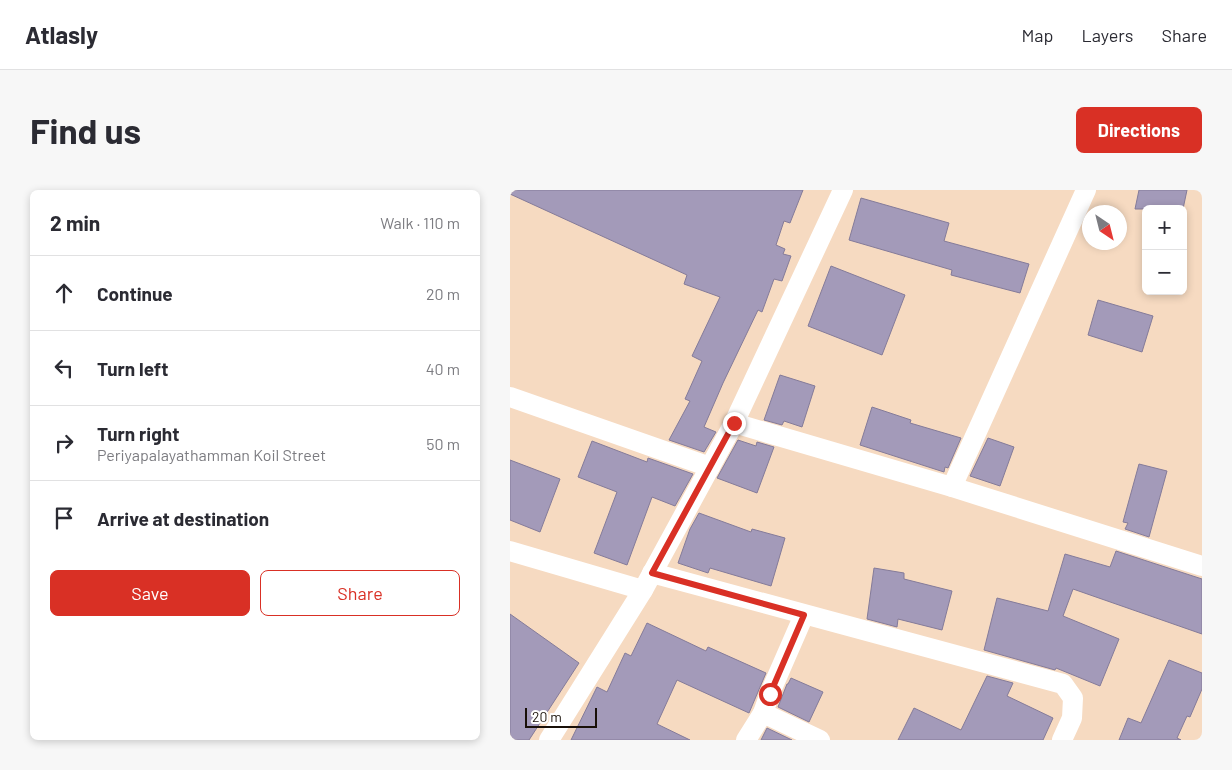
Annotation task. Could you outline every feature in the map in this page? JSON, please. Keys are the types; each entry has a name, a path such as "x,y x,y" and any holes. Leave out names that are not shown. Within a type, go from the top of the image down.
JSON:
{"street":[{"path":"549,740 648,582 734,423 843,190"},
{"path":"952,487 1086,190"},
{"path":"510,397 710,467"},
{"path":"734,423 952,487 1202,566"},
{"path":"510,551 804,615 1063,684 1073,698 1072,718 1062,740"},
{"path":"746,740 763,713 804,615"},
{"path":"763,713 820,740"}],"building":[{"path":"510,190 803,190 790,223 784,221 776,245 785,249 783,254 791,256 782,281 774,279 762,312 758,310 723,383 704,427 716,432 704,452 669,440 690,401 685,399 702,361 692,356 720,297 684,284 687,275 510,194"},
{"path":"1139,190 1187,190 1184,205 1142,205 1142,209 1135,209"},
{"path":"861,198 949,223 944,241 1029,264 1020,293 951,275 952,270 849,240"},
{"path":"831,266 905,295 882,355 808,326"},
{"path":"1098,300 1153,316 1142,352 1088,335"},
{"path":"780,375 815,386 802,427 784,421 782,425 764,420"},
{"path":"872,407 911,420 910,423 961,438 948,468 945,467 944,472 860,445"},
{"path":"988,438 1014,447 1000,486 970,476"},
{"path":"738,440 756,446 757,442 774,447 757,493 717,478"},
{"path":"592,441 647,462 648,458 693,474 675,506 652,497 627,565 594,553 617,492 578,477"},
{"path":"510,460 560,479 540,532 510,520"},
{"path":"1139,464 1167,471 1149,537 1125,529 1128,523 1123,522"},
{"path":"699,513 751,532 752,529 785,538 771,586 710,568 708,573 678,563 690,529"},
{"path":"1116,551 1202,579 1202,634 1073,589 1063,616 1119,639 1100,686 1056,668 1055,670 984,650 997,598 1048,611 1065,554 1110,567"},
{"path":"874,568 904,573 904,579 952,591 942,630 898,619 897,627 867,619"},
{"path":"510,614 579,663 529,740 510,740"},
{"path":"647,623 706,651 708,647 766,673 749,713 677,680 657,724 690,740 571,740 597,687 607,692 625,653 631,656"},
{"path":"1169,660 1202,673 1202,689 1190,717 1187,716 1177,738 1181,740 1119,740 1128,718 1141,723"},
{"path":"987,676 1013,683 1007,696 1053,718 1043,740 898,740 914,708 961,730"},
{"path":"791,678 823,692 809,722 778,707"},
{"path":"767,728 792,740 761,740"}],"route":[{"path":"734,423 652,573 804,615 770,694"}]}
